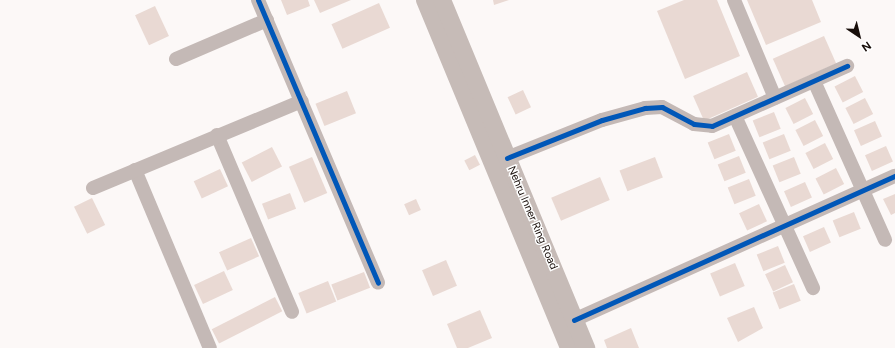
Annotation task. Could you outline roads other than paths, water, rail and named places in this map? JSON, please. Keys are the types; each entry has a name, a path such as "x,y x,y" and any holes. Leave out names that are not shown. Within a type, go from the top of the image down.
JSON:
{"main road":[{"name":"Nehru Inner Ring Road","path":"425,0 569,348"},
{"name":"Nehru Inner Ring Road","path":"442,0 586,348"}],"street":[{"path":"258,0 378,283"},
{"path":"734,0 775,98"},
{"path":"176,59 267,20"},
{"path":"507,158 602,120 645,108 662,106 694,124 712,126 847,66"},
{"path":"814,81 885,240"},
{"path":"94,188 217,135 302,101"},
{"path":"735,116 783,225 813,288"},
{"path":"217,135 292,312"},
{"path":"135,170 210,348"},
{"path":"574,320 895,176"}]}
